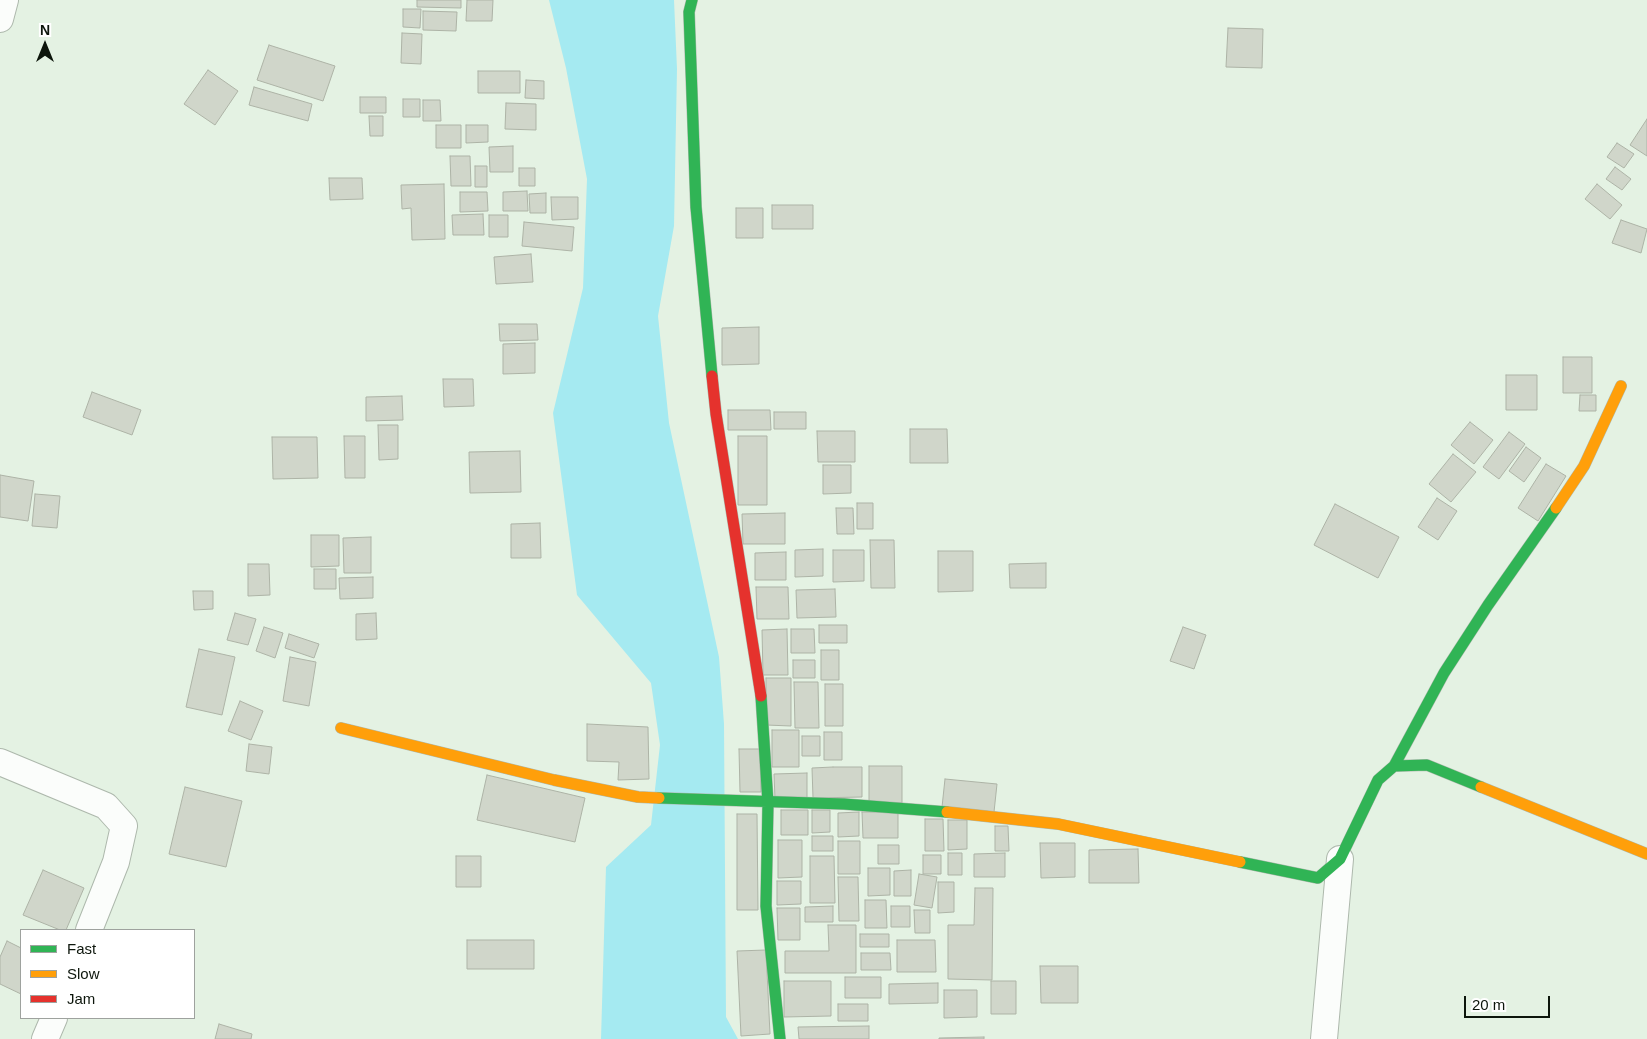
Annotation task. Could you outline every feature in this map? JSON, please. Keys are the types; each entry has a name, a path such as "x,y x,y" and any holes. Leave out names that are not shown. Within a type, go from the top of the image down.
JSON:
{"street":[{"path":"0,19 5,0"},
{"path":"692,0 689,12 696,207 716,414 762,704 768,803 766,906 780,1039"},
{"path":"1324,1039 1340,859 1378,780 1394,766 1454,658 1488,605 1540,533 1584,466 1621,386"},
{"path":"341,728 554,780 638,797 863,806 1058,824 1318,878 1340,859"},
{"path":"0,762 106,806 124,826 116,862 88,929"},
{"path":"1394,766 1427,765 1647,854"},
{"path":"45,1039 54,1019"}],"water":[{"path":"549,0 674,0 677,69 674,226 658,316 669,423 719,657 724,724 726,1017 738,1039 601,1039 606,867 651,825 660,745 651,683 577,595 553,413 583,288 587,179 566,68"}],"building":[{"path":"417,0 461,0 461,8 417,7"},
{"path":"467,0 493,0 492,21 466,21"},
{"path":"403,9 421,9 420,28 403,27"},
{"path":"423,11 457,12 456,31 423,30"},
{"path":"1228,28 1263,29 1262,68 1226,67"},
{"path":"402,33 422,34 421,64 401,63"},
{"path":"269,45 335,66 323,101 257,80"},
{"path":"208,70 238,91 215,125 184,104"},
{"path":"478,71 520,71 520,93 478,93"},
{"path":"526,80 544,81 544,99 525,98"},
{"path":"254,87 312,104 308,121 249,105"},
{"path":"360,97 386,97 386,113 360,113"},
{"path":"403,99 420,99 420,117 403,117"},
{"path":"423,100 440,100 441,121 423,121"},
{"path":"506,103 536,104 536,130 505,129"},
{"path":"369,116 383,116 383,136 370,136"},
{"path":"1647,119 1647,156 1630,145"},
{"path":"436,125 461,125 461,148 436,148"},
{"path":"466,125 488,125 488,142 466,143"},
{"path":"1617,143 1634,154 1624,168 1607,157"},
{"path":"513,146 513,172 490,172 489,147"},
{"path":"450,156 470,156 471,186 451,186"},
{"path":"475,166 487,166 487,187 475,187"},
{"path":"1615,167 1631,179 1622,190 1606,179"},
{"path":"519,168 535,168 535,186 519,186"},
{"path":"329,178 362,178 363,199 330,200"},
{"path":"444,184 445,239 412,240 411,208 402,209 401,185"},
{"path":"1597,184 1622,205 1610,219 1585,199"},
{"path":"527,191 528,211 503,211 503,192"},
{"path":"460,192 487,192 488,211 460,212"},
{"path":"546,193 546,213 530,213 529,194"},
{"path":"551,197 578,197 578,219 552,220"},
{"path":"772,205 813,205 813,229 772,229"},
{"path":"736,208 763,208 763,238 736,238"},
{"path":"483,214 484,235 453,235 452,215"},
{"path":"489,215 508,215 508,237 489,237"},
{"path":"1621,220 1647,229 1641,253 1612,243"},
{"path":"524,222 574,227 572,251 522,246"},
{"path":"531,254 533,282 496,284 494,257"},
{"path":"499,324 537,324 538,340 500,341"},
{"path":"759,327 759,364 722,365 722,328"},
{"path":"535,343 535,373 503,374 503,344"},
{"path":"1563,357 1592,357 1592,393 1563,393"},
{"path":"1506,375 1537,375 1537,410 1506,410"},
{"path":"443,379 473,379 474,406 444,407"},
{"path":"92,392 141,410 132,435 83,417"},
{"path":"1580,395 1596,395 1596,411 1579,411"},
{"path":"402,396 403,420 366,421 366,397"},
{"path":"728,410 770,410 771,430 728,430"},
{"path":"774,412 806,412 806,429 774,429"},
{"path":"1470,422 1493,440 1474,464 1451,445"},
{"path":"378,425 398,425 398,459 379,460"},
{"path":"910,429 947,429 948,463 910,463"},
{"path":"817,431 855,431 855,462 818,462"},
{"path":"1509,432 1525,444 1499,479 1483,467"},
{"path":"344,436 365,436 365,478 345,478"},
{"path":"738,436 767,436 767,505 738,505"},
{"path":"272,437 317,437 318,478 273,479"},
{"path":"1526,447 1541,458 1524,482 1509,471"},
{"path":"520,451 521,492 470,493 469,452"},
{"path":"1453,454 1476,472 1451,502 1429,484"},
{"path":"1546,464 1566,476 1538,521 1518,508"},
{"path":"823,465 851,465 851,493 823,494"},
{"path":"0,475 34,481 28,521 0,517"},
{"path":"35,494 60,496 57,528 32,526"},
{"path":"1437,498 1457,511 1438,540 1418,527"},
{"path":"857,503 873,503 873,529 857,529"},
{"path":"1335,504 1399,537 1378,578 1314,545"},
{"path":"836,508 853,508 854,534 837,534"},
{"path":"785,513 785,544 743,544 742,514"},
{"path":"540,523 541,558 511,558 511,524"},
{"path":"311,535 339,535 339,566 311,567"},
{"path":"371,537 371,573 344,573 343,538"},
{"path":"870,540 894,540 895,588 871,588"},
{"path":"823,549 823,576 795,577 795,550"},
{"path":"833,550 864,550 864,581 833,582"},
{"path":"938,551 973,551 973,591 938,592"},
{"path":"786,552 786,580 755,580 755,553"},
{"path":"1046,563 1046,588 1010,588 1009,564"},
{"path":"248,564 269,564 270,595 248,596"},
{"path":"314,569 336,569 336,589 314,589"},
{"path":"373,577 373,598 340,599 339,578"},
{"path":"756,587 788,587 789,619 757,619"},
{"path":"835,589 836,617 797,618 796,590"},
{"path":"193,591 213,591 213,609 194,610"},
{"path":"235,613 256,619 248,645 227,640"},
{"path":"376,613 377,639 356,640 356,614"},
{"path":"819,625 847,625 847,643 819,643"},
{"path":"264,627 283,633 275,658 256,651"},
{"path":"1183,627 1206,635 1194,669 1170,661"},
{"path":"787,629 788,675 763,675 762,630"},
{"path":"791,629 814,629 815,653 791,653"},
{"path":"289,634 319,644 314,658 285,648"},
{"path":"199,649 235,657 222,715 186,707"},
{"path":"821,650 839,650 839,680 821,680"},
{"path":"290,657 316,662 309,706 283,701"},
{"path":"793,660 815,660 815,678 793,678"},
{"path":"766,678 791,678 791,726 766,725"},
{"path":"794,682 818,682 819,728 795,728"},
{"path":"825,684 843,684 843,726 825,726"},
{"path":"240,701 263,711 251,740 228,731"},
{"path":"587,724 648,727 649,779 618,780 619,762 587,761"},
{"path":"772,730 799,730 799,767 772,767"},
{"path":"824,732 842,732 842,760 824,760"},
{"path":"802,736 820,736 820,756 802,756"},
{"path":"249,744 272,747 269,774 246,771"},
{"path":"739,749 760,749 761,792 740,792"},
{"path":"869,766 902,766 902,803 869,803"},
{"path":"862,767 862,797 813,798 812,768"},
{"path":"807,773 807,798 775,799 774,774"},
{"path":"487,775 585,798 575,842 477,820"},
{"path":"945,779 997,784 994,812 942,807"},
{"path":"185,787 242,801 226,867 169,854"},
{"path":"781,810 808,810 808,835 781,835"},
{"path":"812,810 830,810 830,832 812,833"},
{"path":"859,812 859,836 838,837 838,813"},
{"path":"862,812 898,812 898,838 863,838"},
{"path":"737,814 757,814 758,910 737,910"},
{"path":"925,819 943,819 944,851 925,851"},
{"path":"948,820 967,820 967,849 948,850"},
{"path":"995,826 1008,826 1009,851 995,851"},
{"path":"812,836 833,836 833,851 812,851"},
{"path":"778,840 802,840 802,877 778,878"},
{"path":"838,841 860,841 860,874 838,874"},
{"path":"1040,843 1075,843 1075,877 1041,878"},
{"path":"878,845 899,845 899,864 878,864"},
{"path":"1138,849 1139,883 1089,883 1089,850"},
{"path":"948,853 962,853 962,875 948,875"},
{"path":"1005,853 1005,877 974,877 974,854"},
{"path":"923,855 941,855 941,874 923,874"},
{"path":"456,856 481,856 481,887 456,887"},
{"path":"810,856 834,856 835,903 810,903"},
{"path":"868,868 890,868 890,895 868,896"},
{"path":"43,870 84,888 66,929 58,929 23,915"},
{"path":"911,870 911,896 894,896 894,871"},
{"path":"919,874 937,877 932,908 914,905"},
{"path":"838,877 858,877 859,921 839,921"},
{"path":"777,881 801,881 801,904 777,905"},
{"path":"938,882 954,882 954,912 938,913"},
{"path":"975,888 993,888 992,980 948,979 948,925 974,925"},
{"path":"865,900 886,900 887,928 865,928"},
{"path":"833,906 833,922 805,922 805,907"},
{"path":"891,906 910,906 910,927 891,927"},
{"path":"777,908 800,908 800,940 778,940"},
{"path":"914,910 930,910 930,933 915,933"},
{"path":"828,925 856,925 856,973 785,973 785,951 829,951"},
{"path":"860,934 889,934 889,947 860,947"},
{"path":"467,940 534,940 534,969 467,969"},
{"path":"897,940 935,940 936,972 897,972"},
{"path":"7,941 20,948 20,994 0,984 0,957"},
{"path":"766,950 770,1034 741,1036 737,951"},
{"path":"861,953 890,953 891,970 861,970"},
{"path":"1040,966 1078,966 1078,1003 1041,1003"},
{"path":"845,977 881,977 881,998 845,998"},
{"path":"784,981 831,981 831,1016 784,1017"},
{"path":"991,981 1016,981 1016,1014 991,1014"},
{"path":"938,983 938,1003 889,1004 889,984"},
{"path":"944,990 977,990 977,1017 944,1018"},
{"path":"838,1004 868,1004 868,1021 838,1021"},
{"path":"219,1024 252,1034 251,1039 215,1039"},
{"path":"869,1026 869,1039 799,1039 798,1027"},
{"path":"984,1037 984,1039 939,1039 939,1038"}],"traffic: fast":[{"path":"692,0 689,12 696,207 712,376"},
{"path":"1394,766 1444,673 1488,605 1556,508"},
{"path":"761,696 768,803 766,906 780,1039"},
{"path":"1240,862 1318,878 1340,859 1378,780 1394,766 1427,765 1481,787"},
{"path":"659,798 844,804 947,812"}],"traffic: slow":[{"path":"1556,508 1584,466 1621,386"},
{"path":"341,728 554,780 638,797 659,798"},
{"path":"1481,787 1647,854"},
{"path":"947,812 1058,824 1240,862"}],"traffic: jam":[{"path":"712,376 716,414 761,696"}]}
